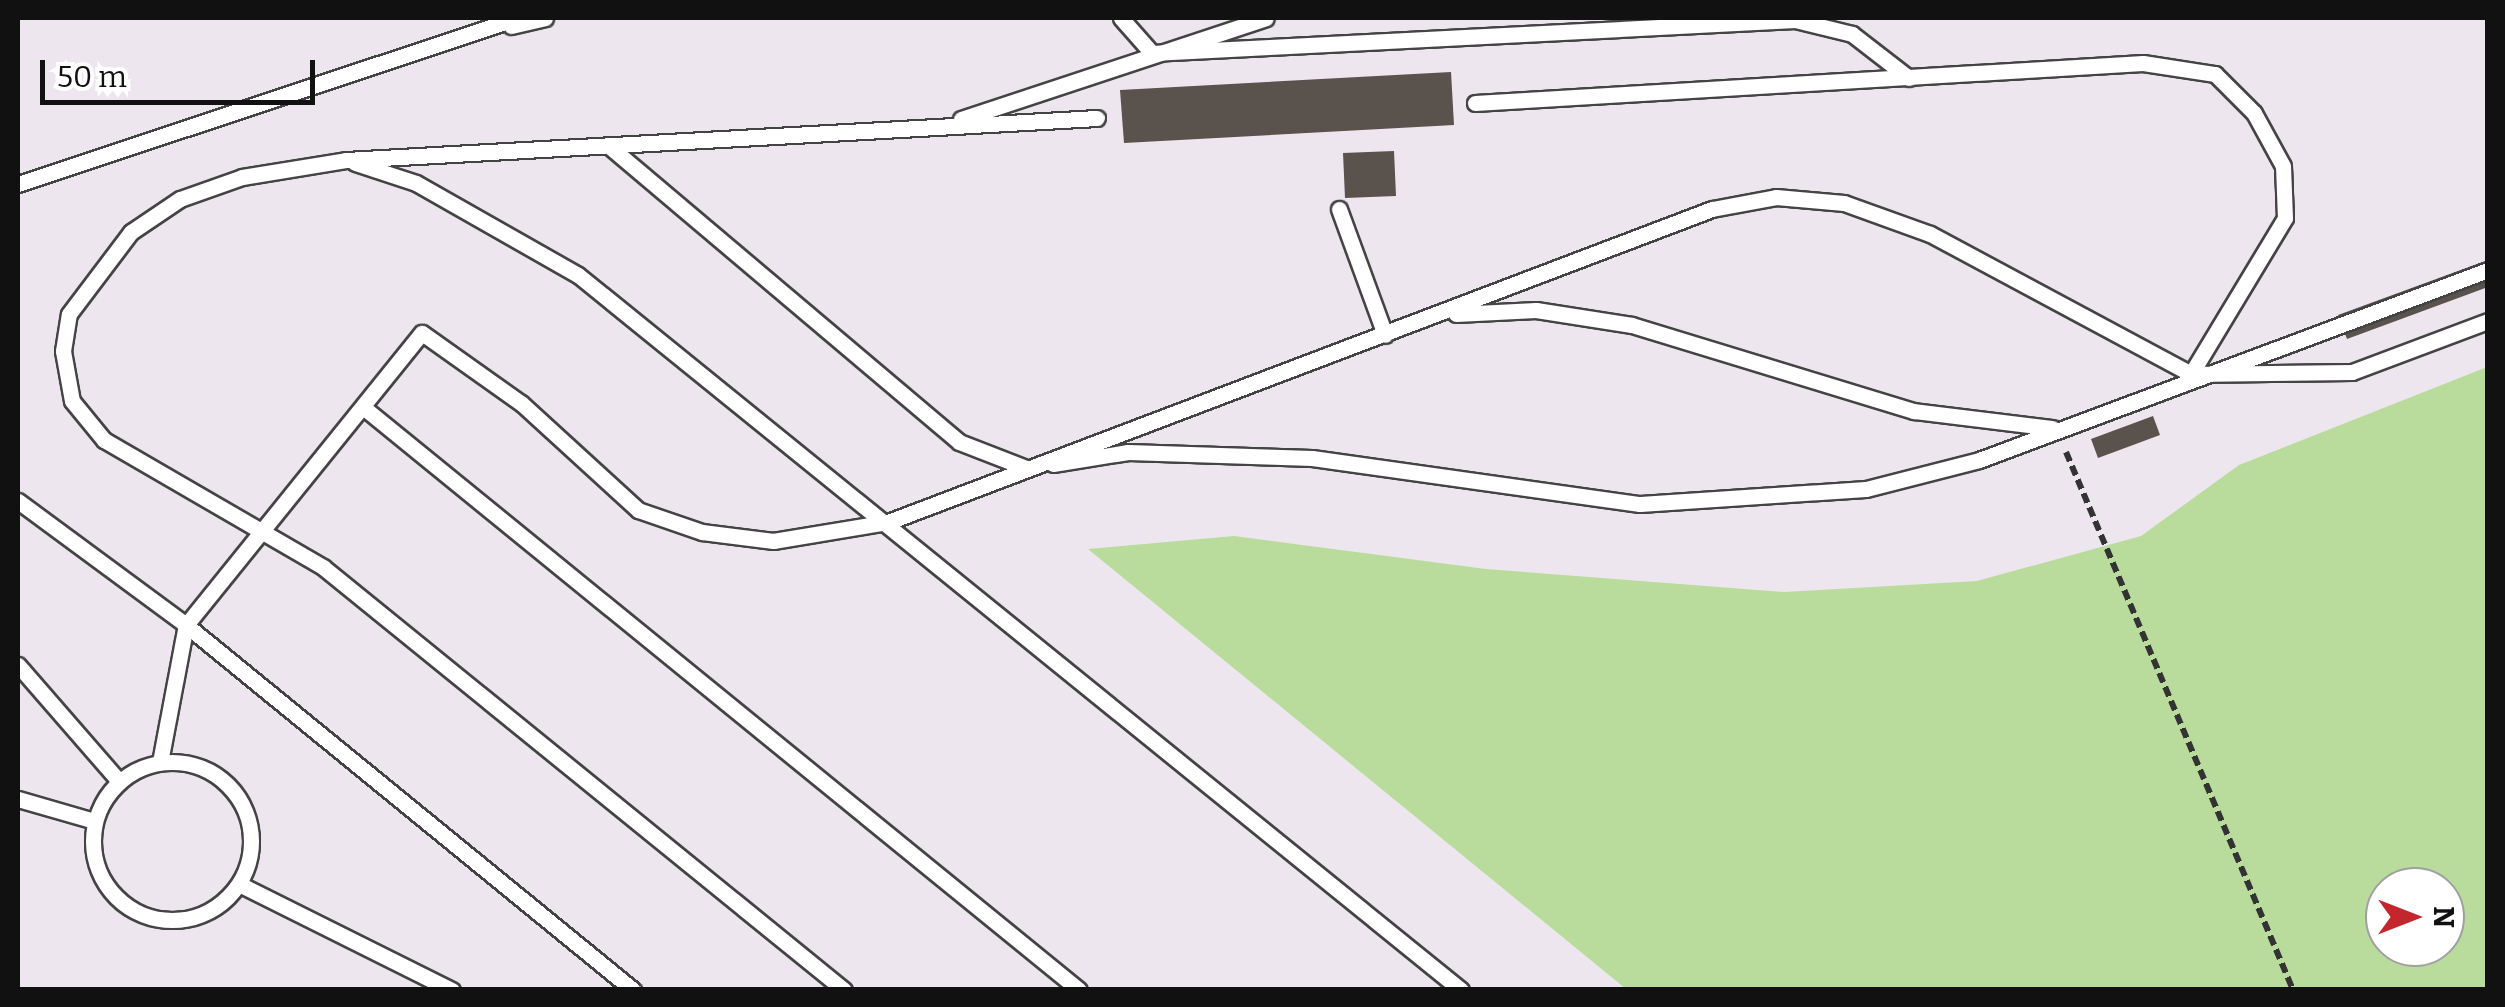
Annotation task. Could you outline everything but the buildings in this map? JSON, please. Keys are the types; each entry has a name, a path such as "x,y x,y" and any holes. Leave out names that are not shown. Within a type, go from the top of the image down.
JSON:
{"lane":[{"path":"18,184 517,18"},
{"path":"458,39 545,18"},
{"path":"1121,18 1152,53"},
{"path":"942,125 1266,18"},
{"path":"1152,53 1794,20 1852,34 1909,78"},
{"path":"1474,103 2144,63 2215,74 2254,112 2282,166 2285,218 2190,374"},
{"path":"844,990 324,568 104,440 72,401 63,352 69,314 131,232 180,199 242,176 346,160 1097,118"},
{"path":"609,146 959,442 1020,469 1203,452 1640,504 1774,502 1979,460 2190,374 2488,270"},
{"path":"346,160 416,183 578,275 888,522 1460,990"},
{"path":"160,762 186,625 422,333 521,403 638,510 702,532 773,541 888,522 1712,209 1776,197 1844,203 1930,234 2190,374 2352,372 2488,322"},
{"path":"1338,209 1385,335"},
{"path":"1442,314 1536,310 1632,325 1914,411 2056,429"},
{"path":"363,407 1078,990"},
{"path":"18,501 186,625 632,990"},
{"path":"18,665 119,781"},
{"path":"160,762 186,762 231,786 252,834 240,884 202,915 178,921 130,909 98,870 94,821 119,781 160,762"},
{"path":"18,800 94,821"},
{"path":"240,884 452,990"}],"path":[{"path":"2056,429 2293,990"}],"shaded area":[{"path":"18,18 2487,18 2487,989 18,989"}],"green space":[{"path":"2487,367 2487,989 1626,989 1088,549 1234,536 1486,569 1784,592 1977,581 2141,536 2239,465"}]}
